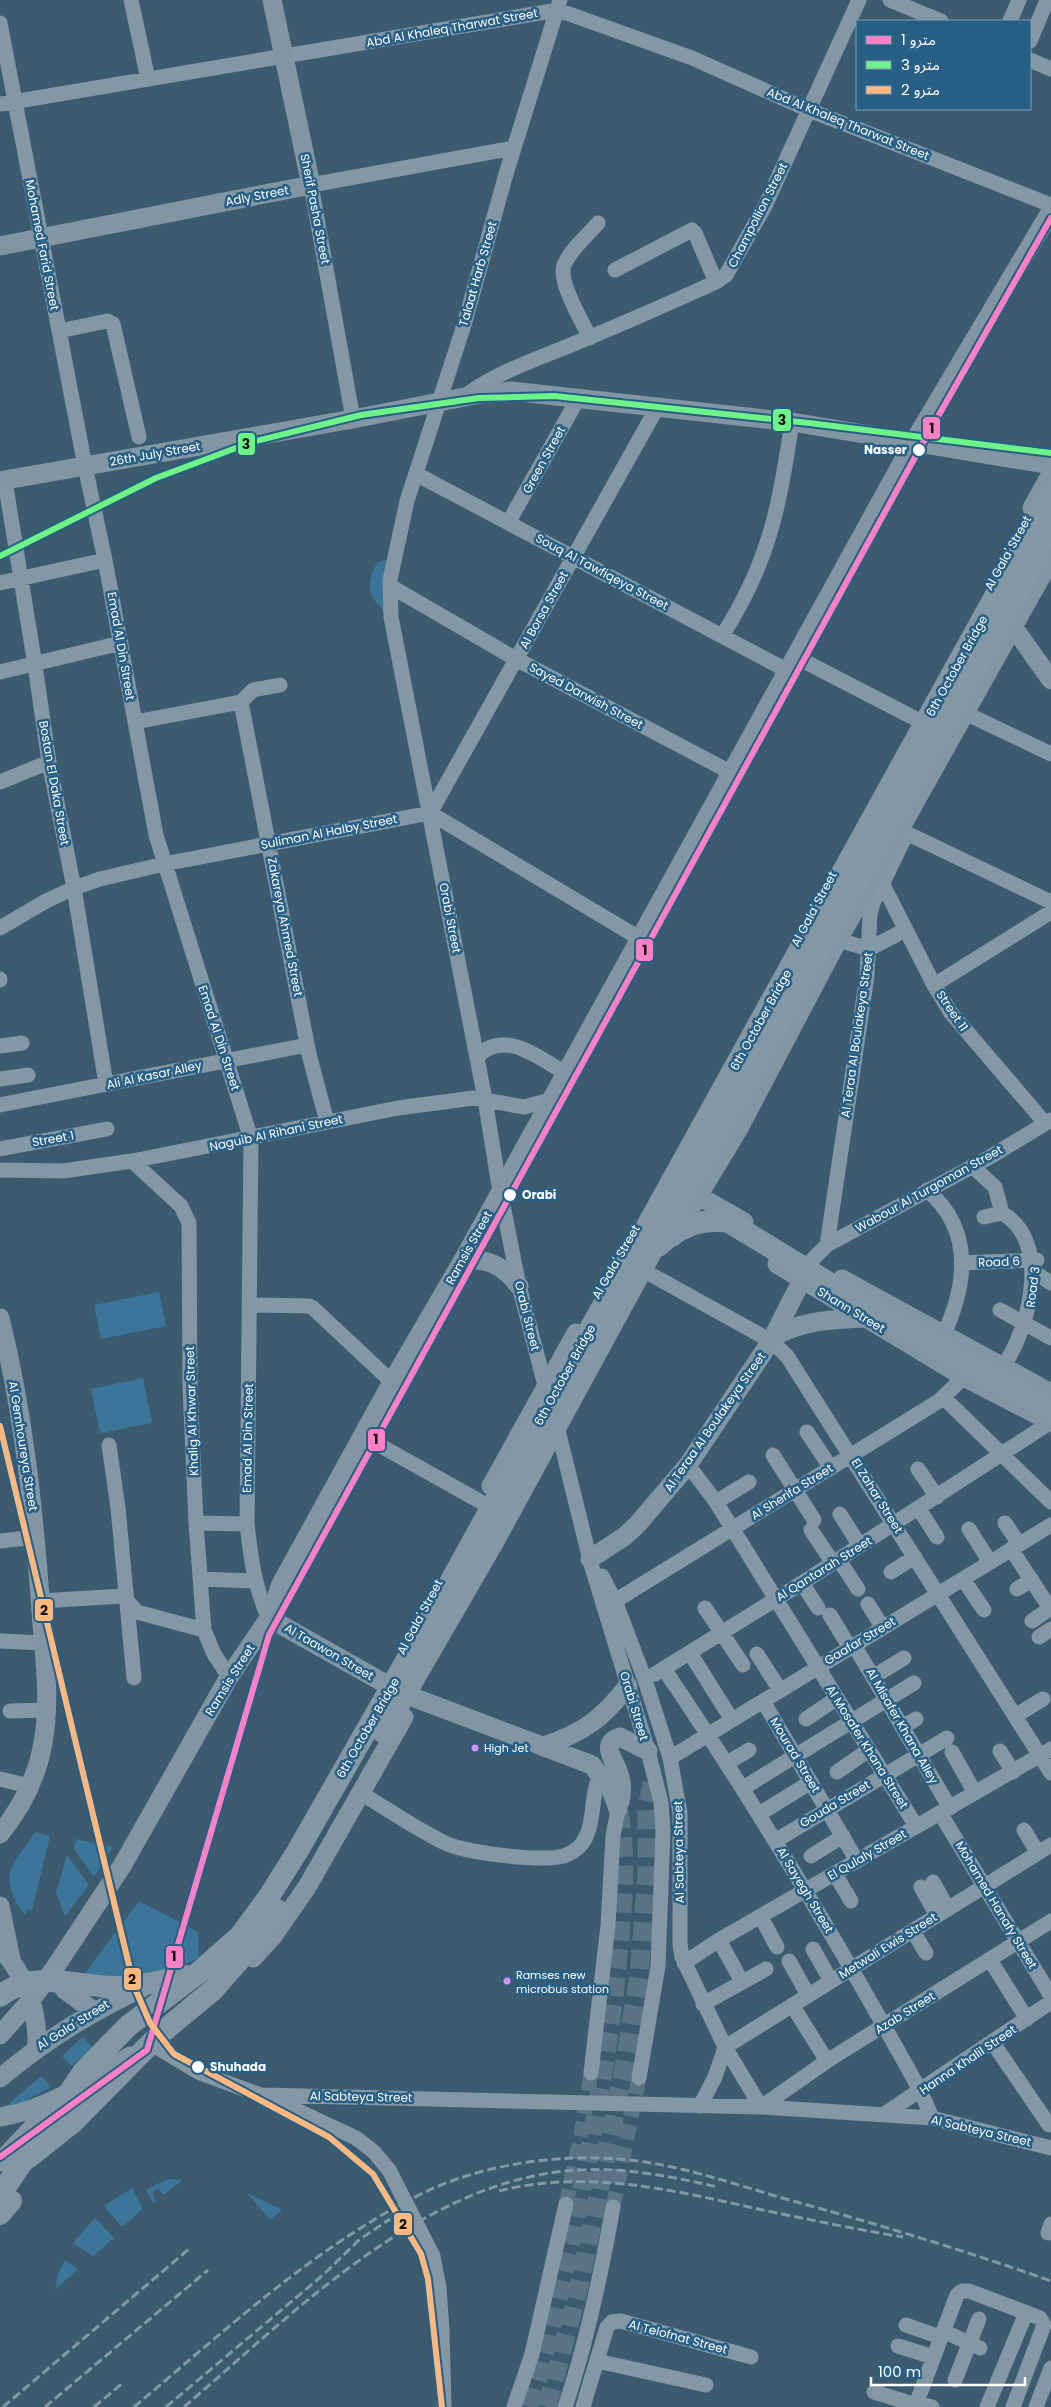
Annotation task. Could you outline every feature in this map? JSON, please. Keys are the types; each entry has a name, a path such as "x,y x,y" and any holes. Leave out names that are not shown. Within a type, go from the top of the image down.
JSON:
{"highway":[{"name":"6th October Bridge","path":"4,2203 25,2158 84,2071 128,2026 227,1949 252,1922 314,1822 421,1635 1051,495"},
{"name":"6th October Bridge","path":"4,2203 111,2058 168,2010 245,1953 268,1926 434,1646 651,1263 1020,588 1051,525"},
{"path":"1020,588 1051,542"},
{"path":"651,1263 687,1226 714,1220 729,1222 883,1316 1051,1410"},
{"path":"0,2181 72,2123 161,2033 213,1990 245,1953"},
{"path":"0,1996 16,1986 29,1982 54,1981 122,1987 196,1974"}],"main road":[{"name":"Sherif Pasha Street","path":"272,0 311,185"},
{"name":"Adly Street","path":"0,246 311,185"},
{"name":"Ramsis Street","path":"0,2035 32,2000 122,1866 229,1677 270,1618 281,1584 392,1382 463,1260 913,443 1051,211"},
{"name":"26th July Street","path":"3,481 353,419 464,397 511,391 792,422 1051,466"},
{"name":"Al Gala' Street","path":"0,2078 37,2047 94,2011 197,1962 225,1944 247,1921 384,1683 545,1386 655,1193 678,1147 761,1006 1051,474"},
{"path":"0,2117 25,2112 59,2100 150,2043 228,1981 264,1948 274,1936 307,1887 415,1698 512,1519 560,1437 651,1263 688,1212 738,1130 838,940 904,831 965,713 1051,560"},
{"path":"1014,628 1044,658 1051,680"},
{"name":"Shann Street","path":"655,1193 964,1377 1051,1422"},
{"name":"Shann Street","path":"697,1195 943,1336 1051,1394"},
{"path":"463,1260 489,1262 506,1271 519,1286"},
{"name":"Al Teraa Al Boulakeya Street","path":"590,1562 637,1525 688,1465 772,1339 811,1261"},
{"path":"772,1339 808,1322 835,1318 863,1318"},
{"name":"Al Gemhoureya Street","path":"0,1834 16,1814 30,1786 44,1741 46,1710 36,1537 25,1448 1,1326"},
{"name":"Al Taawon Street","path":"270,1618 384,1683 415,1698 592,1765 601,1774 611,1790 618,1808"},
{"path":"544,1746 568,1738 593,1723 636,1683"},
{"path":"618,1808 621,1785 619,1773 609,1752 609,1744 613,1739 620,1737 648,1751"},
{"path":"0,1906 6,1953 24,1981 32,2000 36,2023 37,2047"},
{"path":"54,1969 59,1984 94,2011"},
{"path":"118,1998 228,1981"},
{"path":"0,2162 59,2100"}],"street":[{"path":"131,0 148,79"},
{"name":"Champollion Street","path":"464,397 498,376 590,338 726,276 756,224 859,0"},
{"path":"890,0 938,20"},
{"path":"1010,20 1019,0"},
{"path":"1031,39 1046,3"},
{"name":"Abd Al Khaleq Tharwat Street","path":"7,103 283,56 559,5 692,58 809,110 1051,205"},
{"name":"Talaat Harb Street","path":"397,548 407,501 464,325 514,148 559,5"},
{"name":"Mohamed Farid Street","path":"0,23 7,103 41,238 85,466"},
{"path":"1031,60 1051,69"},
{"name":"Adly Street","path":"311,185 514,148"},
{"name":"Sherif Pasha Street","path":"311,185 353,419"},
{"path":"590,338 567,288 564,278 564,267 573,250 598,223"},
{"path":"615,270 692,230 716,282"},
{"path":"59,330 108,321 113,324 140,438"},
{"name":"Green Street","path":"508,523 579,397"},
{"name":"Al Borsa Street","path":"430,813 658,406"},
{"path":"722,636 750,588 773,530 780,500 792,422"},
{"name":"Emad Al Din Street","path":"85,466 121,643 156,835 251,1139 247,1524 254,1581 260,1600 270,1618"},
{"name":"Souq Al Tawfiqeya Street","path":"416,474 722,636 792,664 916,719"},
{"name":"Bostan El Daka Street","path":"3,481 36,664 49,762 74,888 106,1084"},
{"name":"Orabi Street","path":"397,548 390,586 391,617 477,1057 519,1286 560,1437 590,1562 636,1683 648,1751 661,1802 663,1831 662,1921 658,1966 639,2078"},
{"path":"0,583 105,560"},
{"name":"Sayed Darwish Street","path":"390,586 516,659 732,773"},
{"path":"0,672 121,643"},
{"path":"135,722 241,702 253,690 280,685"},
{"name":"Zakareya Ahmed Street","path":"241,702 307,1045 327,1122"},
{"path":"965,713 1051,754"},
{"path":"0,782 49,762"},
{"path":"430,813 639,938"},
{"name":"Suliman Al Halby Street","path":"0,928 74,888 164,864 430,813"},
{"path":"904,831 1051,902"},
{"name":"Al Teraa Al Boulakeya Street","path":"827,1245 867,976 870,914 904,831"},
{"name":"Street 11","path":"882,883 934,984 961,1027 1048,1121"},
{"path":"934,984 1051,912"},
{"path":"838,940 868,949 905,930"},
{"path":"0,1046 22,1043"},
{"path":"477,1057 485,1049 495,1044 507,1043 566,1074"},
{"name":"Ali Al Kasar Alley","path":"0,1106 307,1045"},
{"path":"0,1079 28,1075"},
{"name":"Naguib Al Rihani Street","path":"0,1170 63,1171 132,1161 251,1139 398,1108 474,1098 524,1107 550,1100"},
{"name":"Wabour Al Turgoman Street","path":"811,1261 827,1245 972,1166 1048,1121"},
{"name":"Street 1","path":"0,1149 107,1129"},
{"name":"Khalig Al Khwar Street","path":"132,1161 181,1206 189,1223 190,1387 196,1523 204,1630 214,1654 229,1677"},
{"path":"972,1166 994,1187 1002,1212 984,1217"},
{"path":"927,1190 950,1215 961,1246 958,1294 943,1336"},
{"name":"Road 3","path":"1002,1212 1026,1232 1037,1267 1035,1294 1027,1325 1003,1367"},
{"name":"El Zahar Street","path":"651,1263 772,1339 787,1356 852,1455 1015,1716 1045,1752 1051,1773"},
{"name":"Road 6","path":"961,1263 1037,1267 1051,1283"},
{"path":"250,1305 309,1306 314,1308 392,1382"},
{"path":"1000,1310 1051,1338"},
{"name":"Al Sherifa Street","path":"614,1601 944,1398 964,1377"},
{"path":"944,1398 1051,1502"},
{"name":"Al Qantarah Street","path":"636,1683 664,1669 722,1634 1002,1456 1051,1422"},
{"path":"808,1432 831,1468"},
{"path":"363,1436 512,1519"},
{"path":"109,1444 127,1598 134,1678"},
{"path":"773,1455 796,1490 813,1525 836,1561 858,1590"},
{"name":"Al Mosafer Khana Street","path":"688,1465 716,1502 916,1826"},
{"path":"918,1469 937,1497"},
{"path":"716,1502 749,1482"},
{"path":"919,1509 937,1537"},
{"path":"840,1514 860,1546"},
{"path":"196,1523 247,1524"},
{"path":"1005,1523 1032,1580 1051,1609 1032,1621"},
{"name":"Gaafar Street","path":"670,1758 1051,1525"},
{"path":"969,1529 990,1562"},
{"path":"0,1540 36,1537"},
{"path":"891,1572 915,1557"},
{"name":"Al Sabteya Street","path":"590,1562 606,1582 614,1601 636,1683 670,1758 680,1812 680,1944 684,1963 725,2047 760,2107"},
{"path":"200,1579 254,1581"},
{"path":"962,1579 984,1610"},
{"path":"1017,1589 1032,1580"},
{"name":"Al Misafer Khana Alley","path":"802,1583 852,1646 873,1677 919,1755 945,1810"},
{"path":"40,1601 123,1596 127,1598 137,1612 204,1630"},
{"path":"868,1604 883,1628"},
{"path":"706,1608 742,1665"},
{"path":"0,1641 43,1643"},
{"path":"690,1653 732,1720"},
{"path":"757,1654 780,1690"},
{"path":"873,1677 904,1658"},
{"name":"Al Sayegh Street","path":"664,1669 727,1763 806,1890 884,2025 921,2092 932,2118"},
{"path":"743,1788 914,1683"},
{"path":"806,1719 837,1698"},
{"path":"1015,1716 1043,1699"},
{"name":"Mourad Street","path":"763,1701 857,1861"},
{"path":"10,1711 46,1710"},
{"path":"902,1726 916,1719"},
{"name":"Gouda Street","path":"775,1841 884,1774 919,1755 950,1745 975,1793"},
{"path":"727,1763 749,1750"},
{"path":"837,1772 869,1750"},
{"path":"1000,1751 1013,1772"},
{"name":"El Qulaly Street","path":"684,1963 719,1940 1045,1752"},
{"path":"360,1794 430,1835 459,1848 528,1857 556,1857 575,1850 586,1836 594,1791 601,1774"},
{"path":"0,1779 30,1786"},
{"path":"759,1814 811,1782"},
{"path":"591,2073 608,1925 613,1836 618,1808"},
{"name":"Mohamed Hanafy Street","path":"945,1810 984,1886 1051,1996"},
{"path":"1024,1830 1046,1851"},
{"path":"811,1856 843,1836"},
{"name":"Metwali Ewis Street","path":"725,2047 984,1886 1046,1851"},
{"path":"835,1874 851,1901"},
{"path":"927,1885 942,1912"},
{"path":"761,1916 777,1947"},
{"name":"Azab Street","path":"760,2107 827,2061 1051,1921"},
{"path":"913,1931 926,1953"},
{"path":"719,1940 742,1982"},
{"path":"813,1949 831,1981"},
{"path":"990,1960 1027,2019"},
{"path":"790,1961 808,1994"},
{"path":"703,2004 766,1969"},
{"name":"Hanna Khalil Street","path":"883,2115 921,2092 1051,2002"},
{"path":"792,2005 827,2061"},
{"path":"150,2043 200,2073 268,2097 356,2138 374,2152 389,2170 427,2242 438,2275 444,2407"},
{"path":"993,2043 1050,2124 1026,2141"},
{"path":"700,2106 715,2077 725,2047"},
{"name":"Al Sabteya Street","path":"268,2097 760,2107 932,2118 1051,2148"},
{"path":"514,2407 533,2348 566,2204"},
{"path":"565,2407 585,2340 600,2278 613,2208"},
{"path":"916,2405 957,2295 969,2291 1033,2316 1044,2325 1013,2407"},
{"path":"988,2407 1033,2316"},
{"path":"955,2380 975,2345 978,2319"},
{"name":"Al Telofnat Street","path":"597,2361 607,2327 612,2322 620,2321 751,2357"},
{"path":"906,2325 975,2345"},
{"path":"898,2346 933,2357"},
{"path":"583,2407 597,2361 706,2385"},
{"path":"1036,2407 1051,2368"},
{"path":"874,2392 916,2405 932,2407"}],"shaded area":[{"path":"387,559 384,610 378,605 371,594 370,583 377,563"},
{"path":"159,1292 166,1326 101,1339 94,1305"},
{"path":"143,1378 152,1423 100,1433 91,1389"},
{"path":"35,1832 50,1836 32,1910 27,1909 26,1915 19,1907 13,1895 9,1877 14,1863"},
{"path":"76,1839 113,1847 94,1877 74,1849"},
{"path":"67,1855 89,1885 65,1916 56,1893"},
{"path":"139,1901 198,1932 199,1958 165,1973 116,1981 83,1976"},
{"path":"83,2037 92,2047 72,2066 62,2056"},
{"path":"41,2076 51,2087 23,2102 6,2106"},
{"path":"167,2179 182,2180 164,2195 158,2188 152,2193 156,2201 153,2203 146,2190"},
{"path":"132,2188 143,2209 122,2227 104,2206"},
{"path":"247,2193 282,2210 270,2220"},
{"path":"95,2218 114,2238 93,2256 73,2243"},
{"path":"65,2260 78,2269 55,2290 58,2274"}],"tunnel":[{"path":"547,2407 579,2287 623,2074 639,1975 647,1876 647,1807 654,1776"},
{"path":"529,2407 554,2318 568,2258 609,2035 624,1882 623,1845 618,1809"},
{"path":"566,2204 581,2136 591,2073"},
{"path":"613,2207 639,2078"}],"railway":[{"path":"134,2407 272,2291 345,2238 383,2214 423,2193 450,2182 507,2166 538,2161 568,2158 599,2158 628,2160 675,2168 897,2231 1051,2281"},
{"path":"184,2407 317,2292 365,2256 416,2223 468,2197 522,2179 596,2169 666,2176 718,2187"},
{"path":"499,2191 531,2185 564,2182 629,2185 694,2195 903,2237"},
{"path":"166,2407 323,2275 359,2240 390,2219"},
{"path":"3,2407 189,2249"},
{"path":"45,2407 208,2270"},
{"path":"94,2407 123,2383"}],"metro line":[{"name":"1","path":"0,2157 147,2050 269,1635 919,450 1051,218"},
{"name":"3","path":"0,556 156,478 252,442 361,415 479,398 554,396 809,423 1051,453"},
{"name":"2","path":"0,1426 134,1986 150,2023 174,2054 329,2137 373,2174 421,2254 428,2279 442,2407"}],"place":[{"name":"Nasser","path":"919,450"},
{"name":"Orabi","path":"510,1195"},
{"name":"High Jet","path":"475,1748"},
{"name":"Ramses new microbus station","path":"507,1981"},
{"name":"Shuhada","path":"198,2067"}]}
